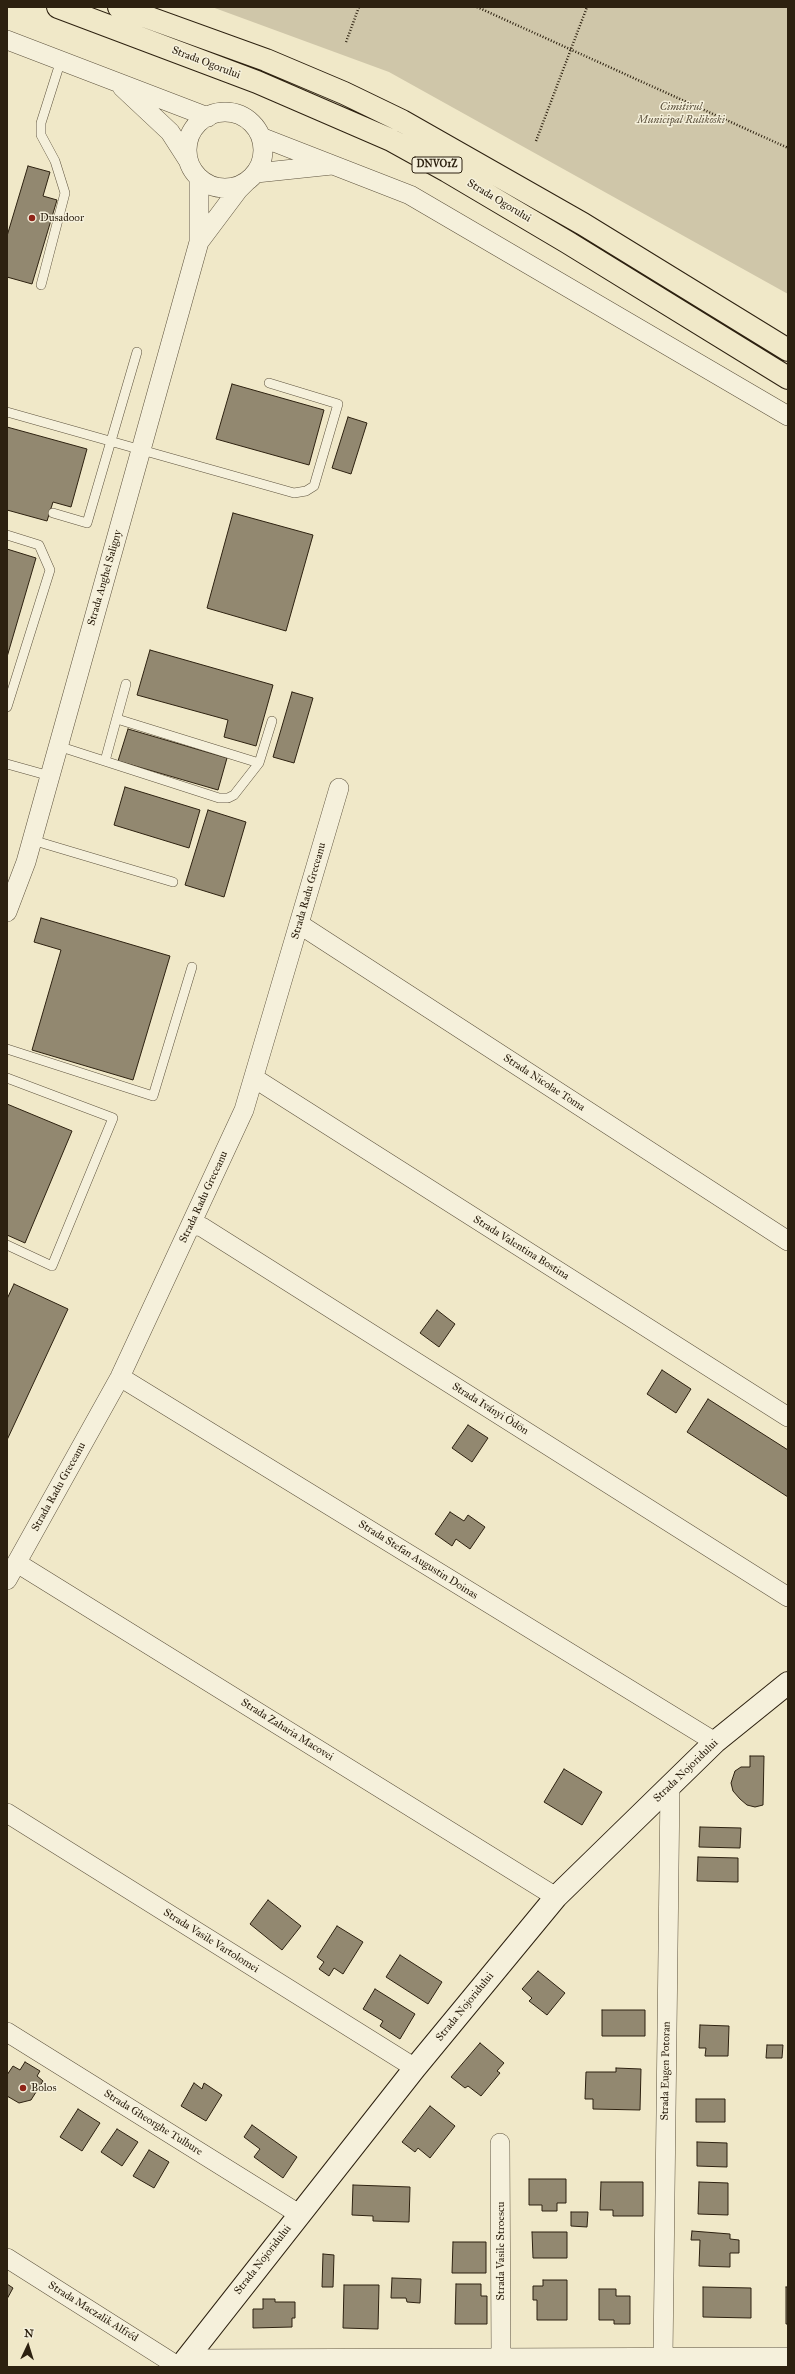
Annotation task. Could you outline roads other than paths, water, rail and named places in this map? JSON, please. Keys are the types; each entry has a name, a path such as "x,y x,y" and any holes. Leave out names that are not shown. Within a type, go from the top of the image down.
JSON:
{"highway":[{"name":"Strada Ogorului","path":"58,7 258,82 391,140 447,171 567,242 788,378"},
{"name":"Strada Ogorului","path":"119,7 266,60 344,93 402,121 583,224 788,350"}],"main road":[{"name":"Strada Nojoridului","path":"182,2364 415,2068 556,1897 715,1742 788,1682"}],"street":[{"path":"7,40 208,117"},
{"path":"114,80 170,132 199,178 210,185 222,188 235,187 251,178 332,165"},
{"path":"188,160 187,147 190,135 197,124 208,117 220,113 233,113 250,122 261,137 264,149 262,162 251,178 238,190 199,242"},
{"path":"261,137 410,195 788,416"},
{"path":"199,178 199,242"},
{"name":"Strada Anghel Saligny","path":"8,908 32,840 199,242"},
{"name":"Strada Radu Greceanu","path":"7,1580 120,1377 244,1110 339,788"},
{"name":"Strada Nicolae Toma","path":"299,924 788,1241"},
{"name":"Strada Valentina Bostina","path":"254,1078 788,1417"},
{"name":"Strada Iványi Ödön","path":"191,1225 202,1227 788,1597"},
{"name":"Strada Stefan Augustin Doinas","path":"120,1377 715,1742"},
{"name":"Strada Zaharia Macovei","path":"17,1564 556,1897"},
{"name":"Strada Eugen Potoran","path":"663,2357 670,1786"},
{"name":"Strada Vasile Vartolomei","path":"7,1813 415,2068"},
{"name":"Strada Gheorghe Tulbure","path":"7,2032 299,2214"},
{"name":"Strada Vasile Stroescu","path":"500,2143 501,2358"},
{"name":"Strada Maczalik Alfréd","path":"7,2258 182,2364"},
{"path":"182,2364 444,2363 501,2358 636,2362 663,2357 788,2357"}],"lane":[{"path":"42,285 65,193 55,161 41,135 42,123 60,60"},
{"path":"53,513 87,523 138,352"},
{"path":"7,412 294,493 306,492 314,486 338,404 269,383"},
{"path":"7,535 39,545 50,570 7,707"},
{"path":"105,761 126,684"},
{"path":"117,720 259,763"},
{"path":"58,746 219,798 228,798 234,795 259,763 272,721"},
{"path":"7,764 50,776"},
{"path":"32,840 173,882"},
{"path":"7,1049 153,1096 192,967"},
{"path":"7,1078 113,1118 52,1266 7,1245"}],"place":[{"name":"Dusadoor","path":"32,218"},
{"name":"Bolos","path":"23,2088"}],"park label":[{"name":"Cimitirul Municipal Rulikoski","path":"681,113"}]}
